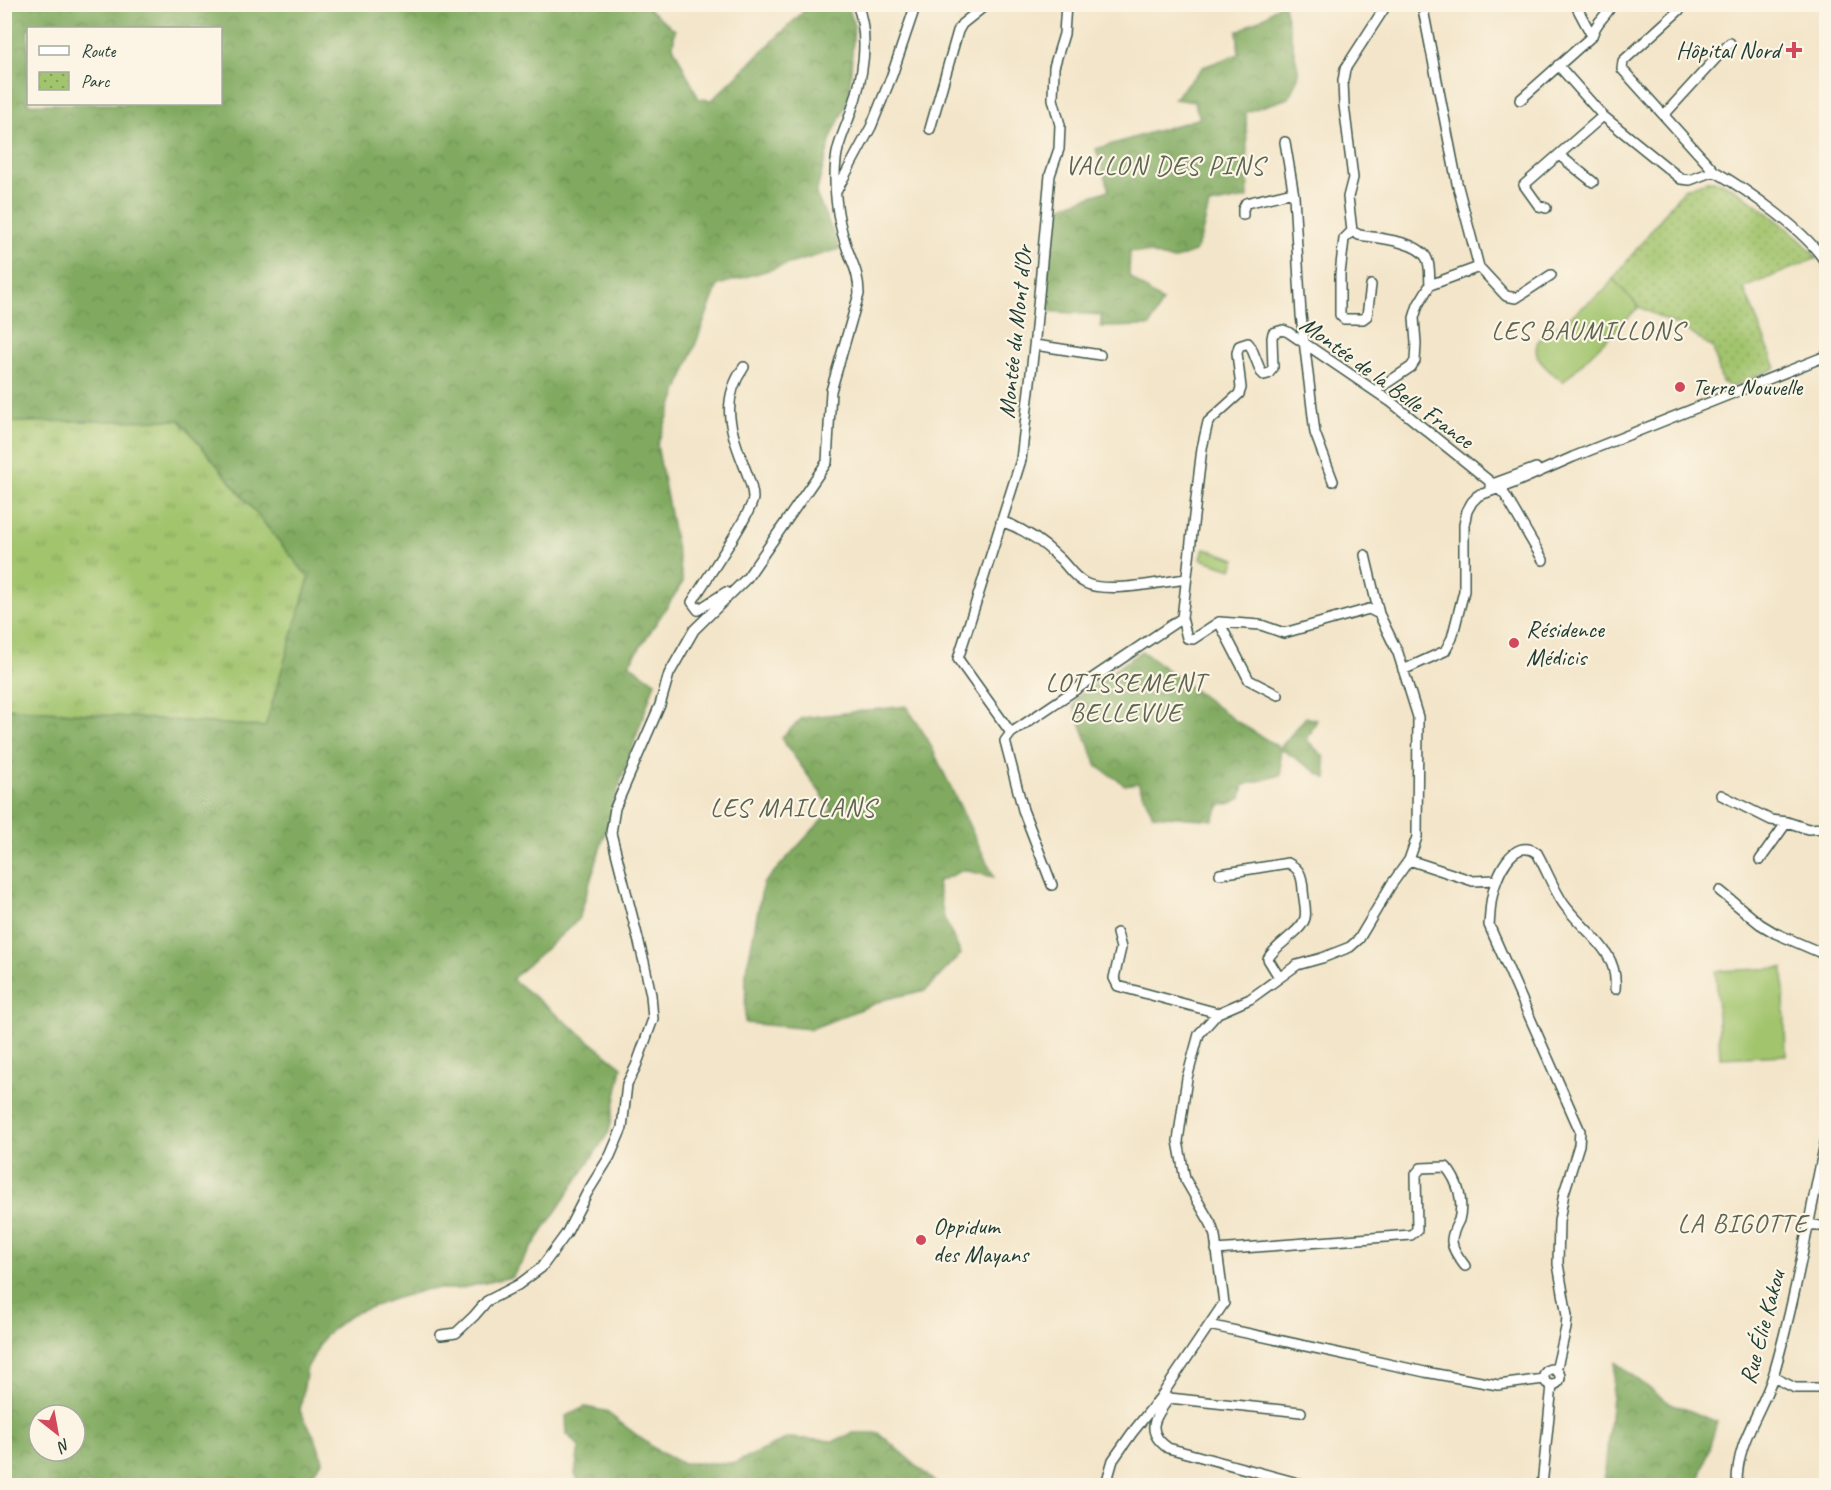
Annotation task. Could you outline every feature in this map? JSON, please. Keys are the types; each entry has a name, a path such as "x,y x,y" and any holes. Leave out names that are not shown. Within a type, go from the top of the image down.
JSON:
{"street":[{"path":"441,1335 456,1333 487,1301 518,1285 541,1268 566,1234 587,1192 610,1156 622,1128 627,1084 653,1019 644,962 611,833 615,808 660,705 669,674 694,630 747,578 827,462 831,391 859,294 859,280 845,243 836,206 836,160 859,86 863,58 864,27 857,4"},
{"path":"836,193 871,128 916,4"},
{"path":"930,129 958,31 970,17 987,4"},
{"name":"Montée du Mont d'Or","path":"1011,733 958,659 1021,460 1035,345 1050,175 1059,149 1060,125 1053,99 1054,67 1064,34 1066,4"},
{"path":"1352,231 1348,197 1353,178 1343,81 1345,69 1388,4"},
{"path":"1422,4 1456,183 1479,267 1506,296 1516,298 1551,275"},
{"path":"1575,4 1592,36"},
{"path":"1520,100 1592,36 1595,24 1609,11 1612,4"},
{"path":"1686,4 1623,61 1622,69 1714,171 1735,183 1812,242 1827,264"},
{"path":"1664,115 1730,43"},
{"path":"1558,65 1603,116 1682,179 1690,180 1714,171"},
{"path":"1546,208 1539,206 1524,185 1603,116"},
{"path":"1286,142 1293,192 1301,315 1315,433 1333,481"},
{"path":"1559,155 1593,182"},
{"path":"1243,215 1246,203 1293,192"},
{"path":"1352,231 1359,235 1417,248 1426,257 1429,265 1430,285 1418,305 1414,318 1415,361 1411,367 1376,391"},
{"path":"1352,231 1344,239 1340,274 1340,315 1344,319 1364,319 1368,316 1371,285"},
{"path":"1430,285 1479,267"},
{"name":"Montée de la Belle France","path":"1182,618 1202,447 1208,422 1239,394 1241,388 1239,346 1248,344 1251,347 1264,375 1272,372 1273,368 1272,338 1274,333 1283,330 1305,342 1376,391 1496,486 1505,495 1543,560"},
{"path":"1035,345 1100,356"},
{"path":"1403,670 1445,651 1452,638 1464,591 1464,525 1467,511 1477,496 1496,486 1827,356"},
{"path":"744,367 735,380 728,412 734,442 750,481 753,501 692,602 698,610 722,596 754,567"},
{"path":"1391,402 1390,393 1393,380"},
{"path":"1001,521 1034,535 1061,559 1074,576 1087,584 1106,588 1186,579"},
{"path":"1109,1485 1108,1477 1113,1460 1160,1398 1224,1303 1211,1224 1185,1179 1178,1141 1187,1078 1199,1034 1218,1013 1250,999 1297,965 1350,947 1359,939 1391,885 1409,860 1417,837 1418,717 1398,653 1379,614 1365,555"},
{"path":"1052,885 1023,810 1006,747 1005,741 1011,733 1182,618 1185,635 1193,639 1200,637 1219,622 1260,625 1284,633 1369,609 1379,614"},
{"path":"1219,622 1249,680 1278,695"},
{"path":"1721,795 1771,820 1787,822 1808,830 1824,828 1827,830"},
{"path":"1760,861 1787,822"},
{"path":"1542,1485 1547,1371 1556,1371 1567,1316 1558,1264 1559,1221 1564,1193 1579,1145 1580,1131 1490,925 1496,880 1509,856 1523,848 1532,849 1537,853 1563,903 1607,952 1616,976 1614,989"},
{"path":"1409,860 1473,881 1496,880"},
{"path":"1220,874 1288,863 1296,868 1302,877 1305,917 1298,928 1271,953 1268,959 1279,977"},
{"path":"1720,891 1760,924 1775,933 1827,955"},
{"path":"1117,933 1120,948 1114,978 1118,986 1218,1013"},
{"name":"Rue Élie Kakou","path":"1737,1485 1740,1452 1773,1377 1827,1139"},
{"path":"1216,1250 1411,1235 1417,1230 1416,1174 1421,1168 1446,1167 1455,1178 1460,1192 1460,1216 1451,1240 1454,1251 1465,1266"},
{"path":"1808,1224 1827,1227"},
{"path":"1209,1325 1425,1372 1498,1385 1548,1382"},
{"path":"1773,1377 1795,1388 1827,1388"},
{"path":"1154,1431 1155,1417 1169,1398 1301,1412"},
{"path":"1142,1421 1154,1431 1159,1442 1168,1448 1309,1485"}],"green space":[{"path":"5,5 644,5 675,30 673,46 699,99 712,100 810,5 848,5 854,26 849,98 831,138 816,194 840,249 718,285 657,445 683,582 629,664 655,682 618,789 579,919 512,979 622,1067 609,1132 512,1277 457,1289 428,1289 394,1299 352,1314 325,1335 307,1368 300,1411 315,1438 323,1460 310,1477 282,1486 5,1485 4,708 265,727 309,578 180,420 5,422"},
{"path":"1279,5 1284,5 1299,74 1289,98 1246,112 1248,198 1209,205 1195,252 1173,260 1150,253 1130,251 1129,276 1162,302 1150,326 1101,327 1101,315 1045,311 1046,280 1056,208 1109,190 1096,149 1200,118 1194,102 1174,99 1203,67 1239,54 1237,32 1267,15"},
{"path":"1706,181 1720,182 1757,205 1786,228 1817,258 1744,288 1776,368 1731,387 1722,382 1713,348 1683,328 1639,307 1613,279 1684,189"},
{"path":"1613,279 1639,307 1563,382 1539,359 1536,348 1538,341 1605,290"},
{"path":"180,420 309,578 266,727 5,708 4,422"},
{"path":"1204,548 1236,559 1232,569 1201,559"},
{"path":"1142,651 1236,721 1280,748 1306,717 1317,720 1307,740 1324,757 1327,779 1283,750 1280,753 1281,775 1244,785 1241,798 1232,803 1220,805 1213,820 1153,815 1138,783 1125,785 1097,766 1074,707 1077,697"},
{"path":"906,706 927,738 994,877 963,870 937,882 944,918 961,954 926,990 886,999 811,1029 745,1023 746,973 763,884 832,809 781,738 802,718"},
{"path":"1783,968 1786,1055 1720,1058 1716,971"},
{"path":"1615,1362 1666,1401 1717,1422 1698,1485 1604,1485"},
{"path":"585,1407 605,1411 658,1451 681,1463 735,1463 788,1438 834,1441 853,1433 879,1433 938,1485 581,1485 575,1474 579,1447 567,1434 566,1416"}],"place":[{"name":"Hôpital Nord","path":"1794,50"},
{"name":"Terre Nouvelle","path":"1680,387"},
{"name":"Résidence Médicis","path":"1514,643"},
{"name":"Oppidum des Mayans","path":"921,1240"}],"district":[{"name":"VALLON DES PINS","path":"1165,165"},
{"name":"LES BAUMILLONS","path":"1588,330"},
{"name":"LOTISSEMENT BELLEVUE","path":"1126,697"},
{"name":"LES MAILLANS","path":"793,807"},
{"name":"LA BIGOTTE","path":"1743,1223"}]}
